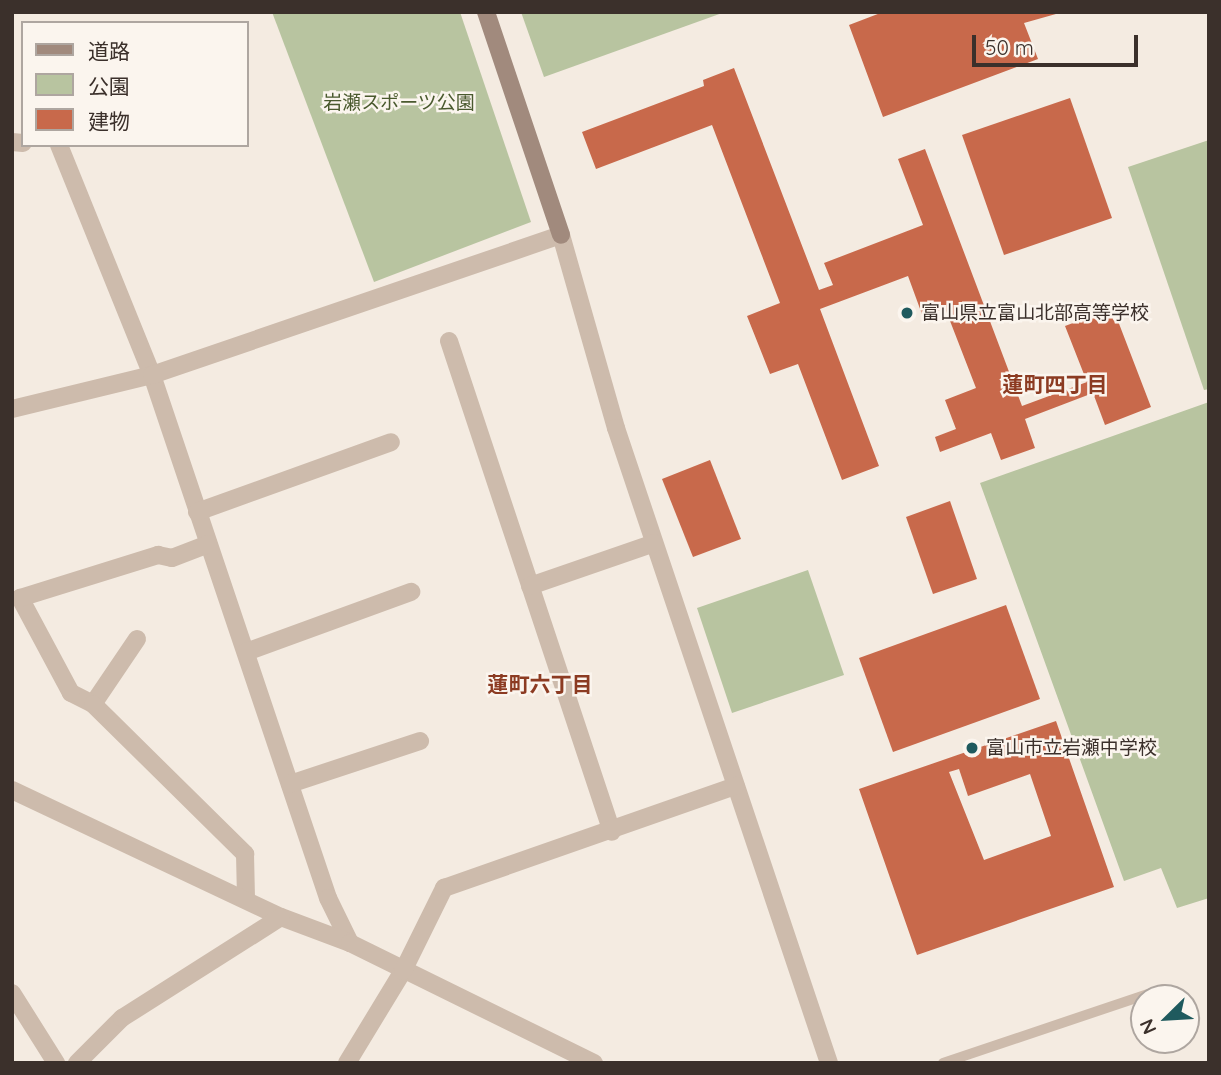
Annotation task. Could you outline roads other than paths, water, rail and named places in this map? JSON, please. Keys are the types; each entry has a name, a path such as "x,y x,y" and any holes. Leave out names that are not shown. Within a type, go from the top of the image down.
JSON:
{"street":[{"path":"486,12 561,235 616,428 830,1063"},
{"path":"60,147 152,375 328,898 351,943"},
{"path":"12,409 152,375 561,235"},
{"path":"449,341 612,832"},
{"path":"197,512 391,442"},
{"path":"530,586 654,543"},
{"path":"208,544 172,558 158,555 20,598 71,693 93,704 245,854 246,899"},
{"path":"246,652 411,592"},
{"path":"93,704 137,639"},
{"path":"290,784 420,741"},
{"path":"347,1063 403,971 444,888 612,832 736,786"},
{"path":"12,790 281,917 351,943 594,1063"},
{"path":"77,1063 122,1018 281,917"},
{"path":"12,993 56,1063"}],"lane":[{"path":"943,1063 1130,1000"}],"place":[{"name":"富山県立富山北部高等学校","path":"907,313"},
{"name":"富山市立岩瀬中学校","path":"972,748"}],"district":[{"name":"蓮町四丁目","path":"1055,384"},
{"name":"蓮町六丁目","path":"540,684"}],"park label":[{"name":"岩瀬スポーツ公園","path":"399,103"}]}
